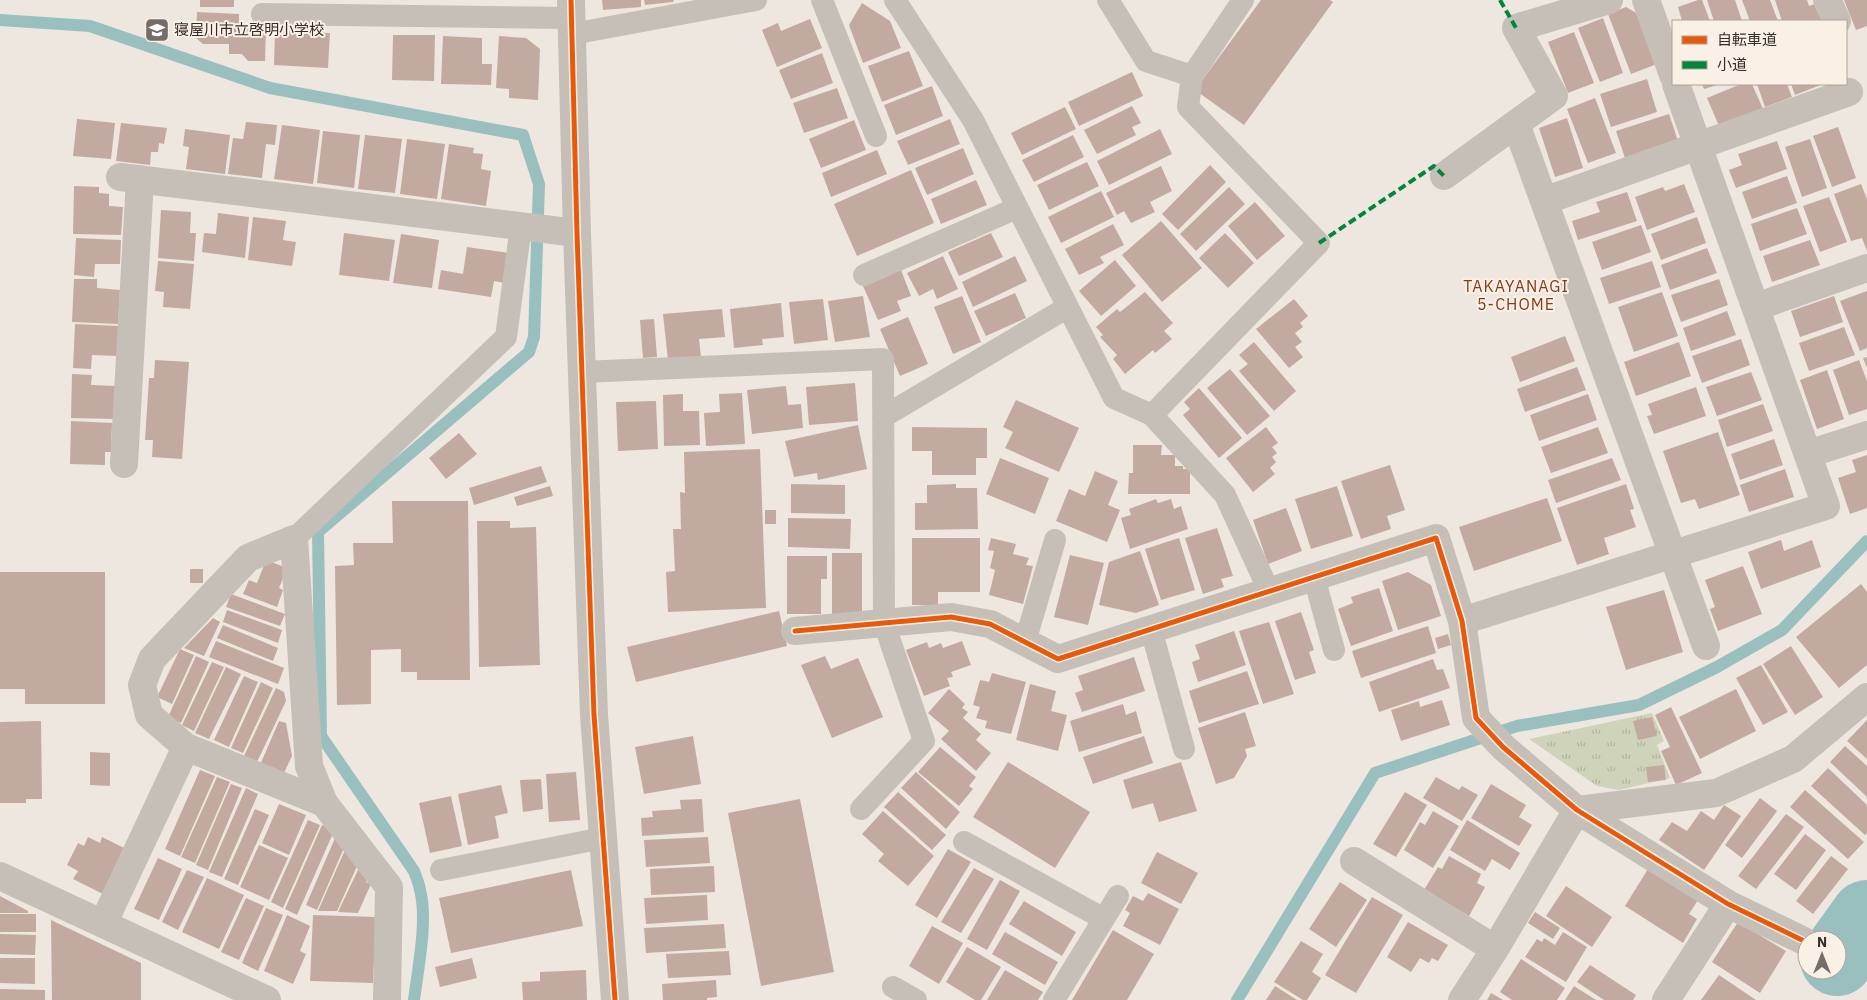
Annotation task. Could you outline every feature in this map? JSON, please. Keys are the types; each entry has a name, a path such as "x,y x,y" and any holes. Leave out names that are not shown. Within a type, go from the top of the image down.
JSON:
{"street":[{"path":"1444,176 1554,96 1516,28 1608,0"},
{"path":"1646,0 1672,72"},
{"path":"1828,0 1837,20"},
{"path":"572,18 566,232 582,372 594,714 616,1000"},
{"path":"1462,621 1826,506 1676,85"},
{"path":"1544,201 1849,92"},
{"path":"1516,124 1706,646"},
{"path":"124,464 130,178 566,232"},
{"path":"1756,307 1867,268"},
{"path":"1808,454 1867,435"},
{"path":"795,631 951,617 990,624 1058,658 1436,538 1462,621 1476,718 1503,747 1577,810 1728,904 1797,938"},
{"path":"324,803 186,747 148,715 142,685 152,658 248,558 294,539 309,766 324,803 389,887 387,1000"},
{"path":"1577,810 1716,793 1793,759 1867,697"},
{"path":"103,924 186,747"},
{"path":"1462,1000 1495,949 1577,810"},
{"path":"1354,861 1495,949"},
{"path":"0,876 267,1000"},
{"path":"1666,1000 1728,904"}],"lane":[{"path":"262,14 572,18 756,0"},
{"path":"822,0 876,136"},
{"path":"895,0 973,120 1114,398 1152,415 1225,495 1269,591"},
{"path":"1108,0 1146,62 1192,76"},
{"path":"1152,415 1319,243 1188,107 1192,76 1243,0"},
{"path":"864,275 1017,208"},
{"path":"294,539 506,338 524,226"},
{"path":"883,417 1068,307"},
{"path":"582,372 883,359 884,623 924,741 861,809"},
{"path":"1025,642 1055,540"},
{"path":"1314,576 1334,650"},
{"path":"1151,629 1184,749"},
{"path":"441,870 603,838"},
{"path":"964,842 1104,919"},
{"path":"1054,1000 1118,896"},
{"path":"893,987 916,1000"}],"green space":[{"path":"1652,713 1664,741 1657,745 1670,778 1619,790 1597,786 1529,739"}],"building":[{"path":"200,0 234,0 234,7 200,7"},
{"path":"602,0 641,0 641,7 603,10"},
{"path":"644,0 674,0 673,2 645,5"},
{"path":"1261,0 1330,0 1333,2 1244,125 1195,90"},
{"path":"1702,0 1710,20 1682,20 1678,7"},
{"path":"1707,0 1735,0 1742,20 1714,20"},
{"path":"1742,0 1770,0 1778,20 1750,20"},
{"path":"1775,0 1807,0 1809,6 1818,3 1825,20 1782,20"},
{"path":"1844,0 1867,0 1867,26 1856,30"},
{"path":"862,3 890,21 901,48 863,63 849,25"},
{"path":"1626,7 1638,14 1657,64 1631,74 1608,14"},
{"path":"197,12 239,14 239,27 266,27 265,61 248,61 242,54 229,54 229,44 203,44 196,38"},
{"path":"1603,18 1623,73 1600,82 1578,28"},
{"path":"810,19 822,48 777,67 762,30 778,23 781,31"},
{"path":"275,31 330,33 328,68 274,65"},
{"path":"1574,32 1594,83 1568,93 1548,42"},
{"path":"393,35 435,35 434,81 392,80"},
{"path":"443,36 482,38 482,64 492,64 491,85 441,84"},
{"path":"499,36 526,38 540,49 538,100 509,98 509,89 496,88"},
{"path":"909,51 923,86 882,102 868,66"},
{"path":"822,53 833,83 791,99 779,70"},
{"path":"1132,72 1143,96 1079,126 1068,102"},
{"path":"1647,79 1657,112 1611,127 1600,94"},
{"path":"1702,85 1717,85 1704,89"},
{"path":"1739,85 1752,85 1763,109 1719,126 1707,98"},
{"path":"1757,85 1787,85 1792,97 1765,107"},
{"path":"1791,85 1820,85 1795,95"},
{"path":"932,86 943,116 896,135 884,105"},
{"path":"837,88 848,118 804,133 793,103"},
{"path":"1595,98 1616,153 1588,163 1567,109"},
{"path":"1132,106 1141,123 1132,127 1136,135 1097,154 1084,130"},
{"path":"1065,107 1076,129 1022,155 1011,133"},
{"path":"1669,114 1678,141 1625,158 1616,131"},
{"path":"1567,118 1583,168 1555,177 1539,128"},
{"path":"77,119 115,123 111,159 73,156"},
{"path":"950,119 960,144 908,165 897,141"},
{"path":"854,120 866,150 821,168 809,139"},
{"path":"246,122 277,125 275,145 266,144 262,178 228,174 233,138 243,139"},
{"path":"121,123 167,128 164,144 159,143 158,152 151,152 150,165 116,161"},
{"path":"282,125 320,130 313,184 274,179"},
{"path":"1838,127 1856,178 1832,187 1813,136"},
{"path":"185,129 230,135 225,174 186,169 189,147 183,146"},
{"path":"1160,129 1172,154 1109,185 1097,161"},
{"path":"323,131 360,135 354,188 317,183"},
{"path":"365,135 402,139 395,193 358,189"},
{"path":"1073,135 1084,157 1034,182 1022,160"},
{"path":"407,139 445,144 437,199 400,194"},
{"path":"1810,139 1827,188 1802,197 1785,147"},
{"path":"1777,141 1787,169 1736,188 1729,170 1742,165 1738,154"},
{"path":"449,144 474,148 473,153 483,154 481,169 491,171 486,206 441,199"},
{"path":"963,148 974,174 927,195 915,168"},
{"path":"877,150 887,174 831,197 822,173"},
{"path":"1087,162 1099,186 1049,210 1037,185"},
{"path":"1210,165 1226,182 1178,230 1162,214"},
{"path":"1161,166 1172,191 1150,202 1155,212 1131,223 1124,211 1117,215 1106,193"},
{"path":"911,170 934,223 857,256 834,204"},
{"path":"1787,176 1797,203 1752,219 1742,192"},
{"path":"976,180 987,205 941,224 931,199"},
{"path":"1684,184 1695,212 1647,230 1635,197 1663,187 1665,191"},
{"path":"1861,184 1867,199 1867,251 1862,238 1851,241 1834,194"},
{"path":"74,186 99,187 99,193 109,194 109,206 123,207 121,235 73,234"},
{"path":"1229,187 1245,204 1196,251 1180,234"},
{"path":"1101,191 1114,217 1061,243 1048,217"},
{"path":"1627,192 1637,221 1578,240 1572,221 1600,212 1596,202"},
{"path":"1829,197 1847,242 1820,252 1803,206"},
{"path":"1255,202 1285,236 1257,260 1228,226"},
{"path":"1797,208 1807,234 1760,251 1751,224"},
{"path":"161,210 191,212 190,233 196,233 194,261 158,258"},
{"path":"218,213 249,217 245,258 202,252 204,233 216,234"},
{"path":"253,217 286,221 283,240 296,242 292,266 248,260"},
{"path":"1697,217 1706,243 1661,260 1651,234"},
{"path":"1161,221 1202,268 1162,302 1122,255"},
{"path":"1113,224 1124,245 1100,257 1104,263 1079,275 1065,249"},
{"path":"1641,225 1651,252 1602,270 1592,242"},
{"path":"344,233 395,240 389,281 339,275"},
{"path":"991,233 1003,257 959,276 948,252"},
{"path":"1225,233 1254,263 1228,288 1199,258"},
{"path":"401,234 439,240 432,288 393,283"},
{"path":"76,238 121,240 120,264 95,264 94,277 74,275"},
{"path":"1810,240 1820,265 1772,282 1763,256"},
{"path":"467,247 509,253 504,283 494,281 491,297 438,289 441,270 463,274"},
{"path":"1707,248 1717,273 1670,290 1661,265"},
{"path":"943,256 958,289 937,299 933,289 919,296 907,273"},
{"path":"1015,256 1027,281 973,307 962,282"},
{"path":"1115,260 1136,286 1101,316 1079,291"},
{"path":"158,261 194,264 190,309 163,307 164,292 155,291"},
{"path":"1652,261 1661,287 1609,304 1600,278"},
{"path":"901,270 911,296 897,301 901,311 878,320 863,286"},
{"path":"74,279 97,279 97,288 120,290 118,324 72,322"},
{"path":"1719,279 1728,305 1681,322 1671,295"},
{"path":"1867,291 1867,348 1860,351 1840,301"},
{"path":"1145,292 1173,323 1164,331 1172,339 1155,353 1153,350 1125,374 1113,359 1117,355 1100,337 1103,335 1096,327 1117,309 1120,312"},
{"path":"1662,292 1678,336 1634,352 1618,307"},
{"path":"1015,293 1026,318 986,336 974,311"},
{"path":"863,296 870,337 835,342 828,301"},
{"path":"962,296 981,342 953,354 934,307"},
{"path":"1834,296 1843,322 1800,337 1791,311"},
{"path":"823,299 828,340 794,344 789,302"},
{"path":"1294,299 1308,316 1300,323 1303,327 1295,333 1302,342 1295,347 1303,357 1289,368 1256,329"},
{"path":"781,303 784,337 762,339 763,345 734,348 730,309"},
{"path":"722,309 725,337 699,339 701,357 668,360 663,314"},
{"path":"1727,311 1736,335 1691,351 1683,328"},
{"path":"908,317 928,364 900,376 880,329"},
{"path":"654,319 657,357 643,358 640,320"},
{"path":"75,324 119,326 118,356 92,355 91,369 73,368"},
{"path":"1844,327 1855,355 1809,371 1799,343"},
{"path":"1565,336 1575,361 1520,382 1511,357"},
{"path":"1741,339 1750,365 1702,383 1692,356"},
{"path":"1254,342 1296,391 1274,411 1239,371 1248,364 1239,355"},
{"path":"1679,342 1691,376 1636,396 1624,362"},
{"path":"1867,357 1867,368 1863,358"},
{"path":"155,360 189,362 182,459 152,457 153,440 145,440 149,378 154,378"},
{"path":"1859,360 1867,381 1867,409 1849,415 1833,370"},
{"path":"1577,367 1586,390 1525,412 1517,389"},
{"path":"1230,369 1270,416 1247,435 1207,388"},
{"path":"1827,370 1844,419 1817,429 1800,380"},
{"path":"1751,372 1762,400 1717,416 1706,387"},
{"path":"72,374 92,375 91,385 116,386 115,419 71,418"},
{"path":"855,383 858,421 809,425 806,387"},
{"path":"786,386 788,405 801,404 803,428 752,434 747,390"},
{"path":"1696,387 1706,416 1654,434 1647,416 1652,415 1648,404"},
{"path":"1199,388 1242,438 1219,458 1183,415 1190,409 1184,402"},
{"path":"742,393 745,444 706,446 704,413 720,412 719,394"},
{"path":"683,394 683,411 699,411 700,445 664,446 663,395"},
{"path":"1588,394 1597,420 1539,441 1530,415"},
{"path":"1016,400 1079,428 1059,472 1005,448 1013,432 1003,427"},
{"path":"656,401 658,449 618,451 616,402"},
{"path":"1763,404 1773,431 1727,447 1718,420"},
{"path":"71,421 112,423 111,452 105,452 105,465 70,464"},
{"path":"858,425 867,469 818,480 817,473 794,477 785,441"},
{"path":"912,427 987,428 987,458 976,458 976,475 932,475 932,451 912,451"},
{"path":"1266,427 1278,443 1272,447 1277,453 1272,457 1276,462 1270,468 1275,474 1253,492 1226,458"},
{"path":"1598,427 1608,453 1551,473 1541,447"},
{"path":"1718,432 1740,495 1699,509 1695,499 1681,503 1663,451"},
{"path":"459,433 477,454 446,479 429,458"},
{"path":"1774,439 1783,465 1740,480 1731,454"},
{"path":"1133,445 1162,445 1161,455 1175,455 1175,466 1183,466 1183,469 1190,469 1190,494 1128,494 1129,473 1133,473"},
{"path":"760,449 766,608 668,612 666,572 675,571 673,529 681,529 680,492 685,493 684,452"},
{"path":"1867,455 1867,508 1850,514 1838,478 1856,472 1852,460"},
{"path":"1000,458 1049,478 1035,514 986,494"},
{"path":"1612,458 1621,480 1556,503 1548,480"},
{"path":"1390,465 1405,510 1387,516 1391,529 1361,539 1341,481"},
{"path":"541,466 547,482 474,505 469,488"},
{"path":"1785,469 1794,497 1749,512 1740,485"},
{"path":"1095,471 1118,481 1108,505 1120,510 1107,542 1056,521 1069,489 1085,496"},
{"path":"791,484 845,485 845,514 791,513"},
{"path":"956,484 956,488 977,488 978,529 915,530 915,503 927,503 927,485"},
{"path":"1626,484 1634,509 1630,510 1636,527 1604,538 1609,554 1577,565 1557,508"},
{"path":"550,486 553,496 517,506 514,497"},
{"path":"1337,486 1353,536 1311,549 1295,499"},
{"path":"1547,498 1562,541 1474,571 1459,527"},
{"path":"1156,499 1158,503 1171,499 1174,509 1181,506 1188,529 1130,549 1121,518 1131,515 1129,509"},
{"path":"392,501 468,501 470,680 417,680 417,672 401,672 401,649 371,650 371,704 337,705 335,566 354,565 353,543 393,543"},
{"path":"1286,508 1302,551 1268,564 1253,520"},
{"path":"765,510 776,510 776,524 765,524"},
{"path":"788,518 851,519 850,549 788,547"},
{"path":"477,521 510,521 510,528 536,527 540,665 479,667"},
{"path":"1217,528 1233,576 1221,579 1224,587 1203,594 1185,538"},
{"path":"912,538 980,538 980,592 938,592 938,605 912,605"},
{"path":"991,538 1016,544 1013,554 1029,558 1026,565 1033,566 1023,604 989,595 995,570 990,568 994,551 988,550"},
{"path":"1179,538 1195,590 1161,600 1145,549"},
{"path":"1781,540 1784,551 1812,540 1821,567 1761,589 1748,552"},
{"path":"1140,551 1159,605 1136,613 1099,605 1109,562"},
{"path":"832,553 862,553 862,619 832,619"},
{"path":"1070,555 1104,563 1088,625 1054,617"},
{"path":"787,556 827,556 827,579 821,579 821,614 787,614"},
{"path":"266,560 287,568 279,588 283,590 277,607 243,594 249,580 257,583"},
{"path":"1743,566 1762,614 1718,631 1710,609 1715,607 1705,580"},
{"path":"190,569 203,569 203,583 190,583"},
{"path":"0,572 105,572 105,704 25,704 25,689 0,689"},
{"path":"1408,572 1431,585 1441,616 1398,630 1382,581"},
{"path":"1861,584 1867,592 1867,665 1839,688 1796,637"},
{"path":"1379,588 1393,631 1351,646 1338,609 1353,603 1351,597"},
{"path":"1664,590 1683,652 1626,670 1606,607"},
{"path":"231,594 285,614 280,626 226,607"},
{"path":"227,610 282,630 278,643 223,622"},
{"path":"779,611 787,646 636,682 627,647"},
{"path":"1301,612 1314,650 1309,652 1316,673 1295,680 1275,621"},
{"path":"213,618 220,622 204,656 184,648"},
{"path":"1269,622 1294,694 1263,704 1239,631"},
{"path":"223,625 278,648 273,661 217,638"},
{"path":"1428,626 1436,653 1361,678 1352,651"},
{"path":"1234,631 1246,665 1198,682 1192,662 1200,659 1195,645"},
{"path":"1448,634 1451,645 1438,649 1435,638"},
{"path":"216,641 284,668 278,684 209,657"},
{"path":"962,641 971,665 951,672 953,677 947,678 950,686 924,696 906,650 927,642 929,648 941,643 943,648"},
{"path":"1791,646 1823,697 1795,715 1763,664"},
{"path":"180,649 194,655 172,704 157,697"},
{"path":"196,656 209,662 181,723 168,717"},
{"path":"825,656 831,669 858,658 883,717 832,738 801,665"},
{"path":"1134,657 1145,691 1082,712 1075,693 1083,690 1078,676"},
{"path":"1433,659 1437,670 1443,669 1450,688 1379,712 1369,682"},
{"path":"212,662 224,667 194,731 182,725"},
{"path":"1761,665 1788,712 1763,725 1736,678"},
{"path":"226,667 241,674 209,739 195,733"},
{"path":"1247,671 1259,704 1199,723 1189,691"},
{"path":"992,673 1026,682 1011,734 985,728 987,721 976,718 980,707 973,705 980,680 989,682"},
{"path":"244,676 258,682 229,747 214,740"},
{"path":"261,682 273,688 243,753 231,748"},
{"path":"1030,684 1056,691 1051,711 1067,715 1058,751 1016,740"},
{"path":"276,688 284,692 286,701 257,762 244,756"},
{"path":"949,689 965,704 962,708 968,712 963,718 981,734 976,740 991,753 976,771 941,739 949,731 928,713"},
{"path":"1736,689 1756,731 1700,759 1679,717"},
{"path":"1442,700 1450,725 1401,741 1391,710 1419,701 1420,707"},
{"path":"1123,704 1126,715 1136,711 1142,733 1079,752 1070,721"},
{"path":"1671,707 1702,773 1676,785 1661,751 1670,747 1655,715"},
{"path":"1245,712 1256,746 1245,749 1247,756 1234,778 1216,784 1198,728"},
{"path":"1652,717 1657,736 1638,740 1633,721"},
{"path":"1867,720 1867,759 1847,741"},
{"path":"41,721 42,799 26,799 26,803 0,803 0,722"},
{"path":"279,721 286,723 292,756 283,775 260,765"},
{"path":"693,736 701,784 644,794 635,747"},
{"path":"1144,736 1153,763 1093,784 1083,757"},
{"path":"1845,746 1867,766 1867,797 1830,762"},
{"path":"940,747 976,777 969,786 973,789 959,806 918,772"},
{"path":"90,752 110,753 110,786 90,785"},
{"path":"1008,762 1090,812 1055,868 973,817"},
{"path":"1181,762 1197,811 1159,822 1153,803 1132,809 1123,780"},
{"path":"1664,765 1666,780 1648,782 1646,767"},
{"path":"1828,768 1867,805 1867,833 1865,835 1811,786"},
{"path":"200,770 215,776 180,856 165,849"},
{"path":"576,772 580,820 549,822 546,774"},
{"path":"916,772 960,812 946,829 901,788"},
{"path":"217,777 230,782 195,863 181,857"},
{"path":"1436,777 1459,790 1462,786 1478,795 1462,821 1423,798"},
{"path":"541,779 543,809 523,812 520,780"},
{"path":"231,784 242,788 208,870 196,865"},
{"path":"1491,784 1526,805 1519,817 1532,825 1519,846 1471,818"},
{"path":"501,785 508,813 495,816 499,838 468,845 458,794"},
{"path":"246,788 258,794 222,877 209,872"},
{"path":"1805,790 1864,842 1848,859 1790,807"},
{"path":"898,792 946,835 932,850 884,807"},
{"path":"1405,792 1427,805 1396,857 1373,844"},
{"path":"451,796 462,846 430,853 419,803"},
{"path":"1760,798 1777,811 1742,858 1725,845"},
{"path":"702,799 704,832 642,836 641,818 653,817 652,811 681,809 680,800"},
{"path":"800,799 834,972 761,986 728,813"},
{"path":"279,804 306,815 289,855 262,843"},
{"path":"1724,805 1741,816 1704,870 1659,840 1672,822 1687,831 1701,811 1714,820"},
{"path":"255,809 269,815 238,885 224,879"},
{"path":"883,811 934,856 908,886 878,861 884,854 862,834"},
{"path":"1433,811 1459,826 1433,868 1404,850 1420,822 1425,825"},
{"path":"1786,814 1804,827 1756,889 1738,876"},
{"path":"308,820 320,825 283,908 271,902"},
{"path":"1467,820 1520,853 1510,870 1492,859 1485,871 1450,850"},
{"path":"322,825 334,831 297,915 285,909"},
{"path":"1805,834 1826,850 1796,890 1774,874"},
{"path":"336,836 347,841 317,910 306,905"},
{"path":"88,837 100,843 102,837 126,849 103,894 73,879 78,871 67,865 78,843 84,846"},
{"path":"708,837 710,863 646,867 644,840"},
{"path":"259,845 288,858 269,900 240,887"},
{"path":"948,849 971,862 937,918 915,905"},
{"path":"345,850 361,857 337,911 318,911"},
{"path":"1157,852 1198,873 1181,904 1141,883"},
{"path":"1449,856 1481,874 1477,883 1485,887 1469,916 1424,890 1438,867 1442,869"},
{"path":"1831,856 1848,869 1813,914 1796,901"},
{"path":"158,858 182,869 159,920 134,909"},
{"path":"714,866 715,892 651,895 650,869"},
{"path":"974,868 994,879 961,933 941,922"},
{"path":"1648,869 1698,900 1689,914 1697,919 1683,943 1625,906"},
{"path":"187,870 204,877 178,930 162,922"},
{"path":"358,870 370,875 366,882 371,884 358,913 338,912"},
{"path":"571,870 583,926 451,953 439,898"},
{"path":"207,878 244,895 219,949 182,932"},
{"path":"1000,880 1020,891 987,950 967,939"},
{"path":"1340,882 1367,900 1336,947 1309,929"},
{"path":"1566,886 1612,917 1592,947 1546,916"},
{"path":"1148,893 1179,909 1160,945 1123,926 1130,913 1125,910 1133,896 1143,901"},
{"path":"707,895 708,920 646,924 644,898"},
{"path":"0,896 28,911 28,913 0,913"},
{"path":"1372,897 1403,915 1356,993 1325,975"},
{"path":"246,898 264,906 239,960 221,952"},
{"path":"1024,901 1076,932 1062,956 1009,924"},
{"path":"266,908 283,915 258,971 242,963"},
{"path":"1535,912 1560,928 1553,939 1528,923"},
{"path":"0,914 36,914 36,932 0,932"},
{"path":"287,915 310,926 300,951 306,954 293,984 264,971"},
{"path":"313,915 376,917 373,983 310,981"},
{"path":"51,920 141,963 141,1000 52,1000"},
{"path":"1408,922 1448,945 1438,961 1432,958 1429,963 1420,958 1411,972 1387,957"},
{"path":"1738,922 1786,951 1760,993 1712,962"},
{"path":"724,924 726,948 646,953 644,928"},
{"path":"932,926 963,943 939,984 909,966"},
{"path":"1113,930 1154,954 1127,1000 1072,1000"},
{"path":"1005,932 1058,962 1045,985 992,954"},
{"path":"1563,932 1587,947 1566,982 1525,957 1537,939 1542,942 1544,938 1555,945"},
{"path":"0,934 36,935 35,955 0,954"},
{"path":"1301,941 1323,954 1312,972 1321,978 1307,1000 1303,1000 1274,982"},
{"path":"967,947 1001,967 981,1000 975,1000 946,982"},
{"path":"729,951 731,975 668,978 666,954"},
{"path":"0,958 35,958 35,984 0,983"},
{"path":"472,958 477,978 440,987 435,967"},
{"path":"1521,959 1565,988 1557,1000 1512,1000 1500,992"},
{"path":"1590,965 1636,995 1633,1000 1604,1000 1577,982"},
{"path":"586,970 587,1000 523,1000 522,982 540,981 540,972"},
{"path":"1005,970 1043,992 1038,1000 987,1000"},
{"path":"1719,975 1756,1000 1701,1000"},
{"path":"716,980 717,997 707,998 707,1000 663,1000 662,984"},
{"path":"1275,986 1297,1000 1266,1000"},
{"path":"1574,986 1596,1000 1565,1000"},
{"path":"0,989 45,990 45,1000 0,1000"},
{"path":"1491,993 1503,1000 1487,1000"}],"waterway":[{"path":"0,20 90,26 270,88 523,135 539,184 534,337 529,352 318,532 321,736 414,871 420,887 423,930 414,1000"},
{"path":"1237,1000 1375,773 1517,726 1639,705 1717,667 1782,630 1867,541"},
{"path":"1847,945 1867,917"}],"marked path":[{"path":"1500,0 1516,28"},
{"path":"1319,243 1434,166 1444,176"}],"cycle path":[{"path":"571,0 594,715 615,1000"},
{"path":"795,631 951,617 990,624 1058,659 1436,538 1462,621 1476,718 1503,747 1577,810 1728,904 1797,938"}],"place":[{"name":"寝屋川市立啓明小学校","path":"157,30"}],"district":[{"name":"TAKAYANAGI 5-CHOME","path":"1516,295"}]}
